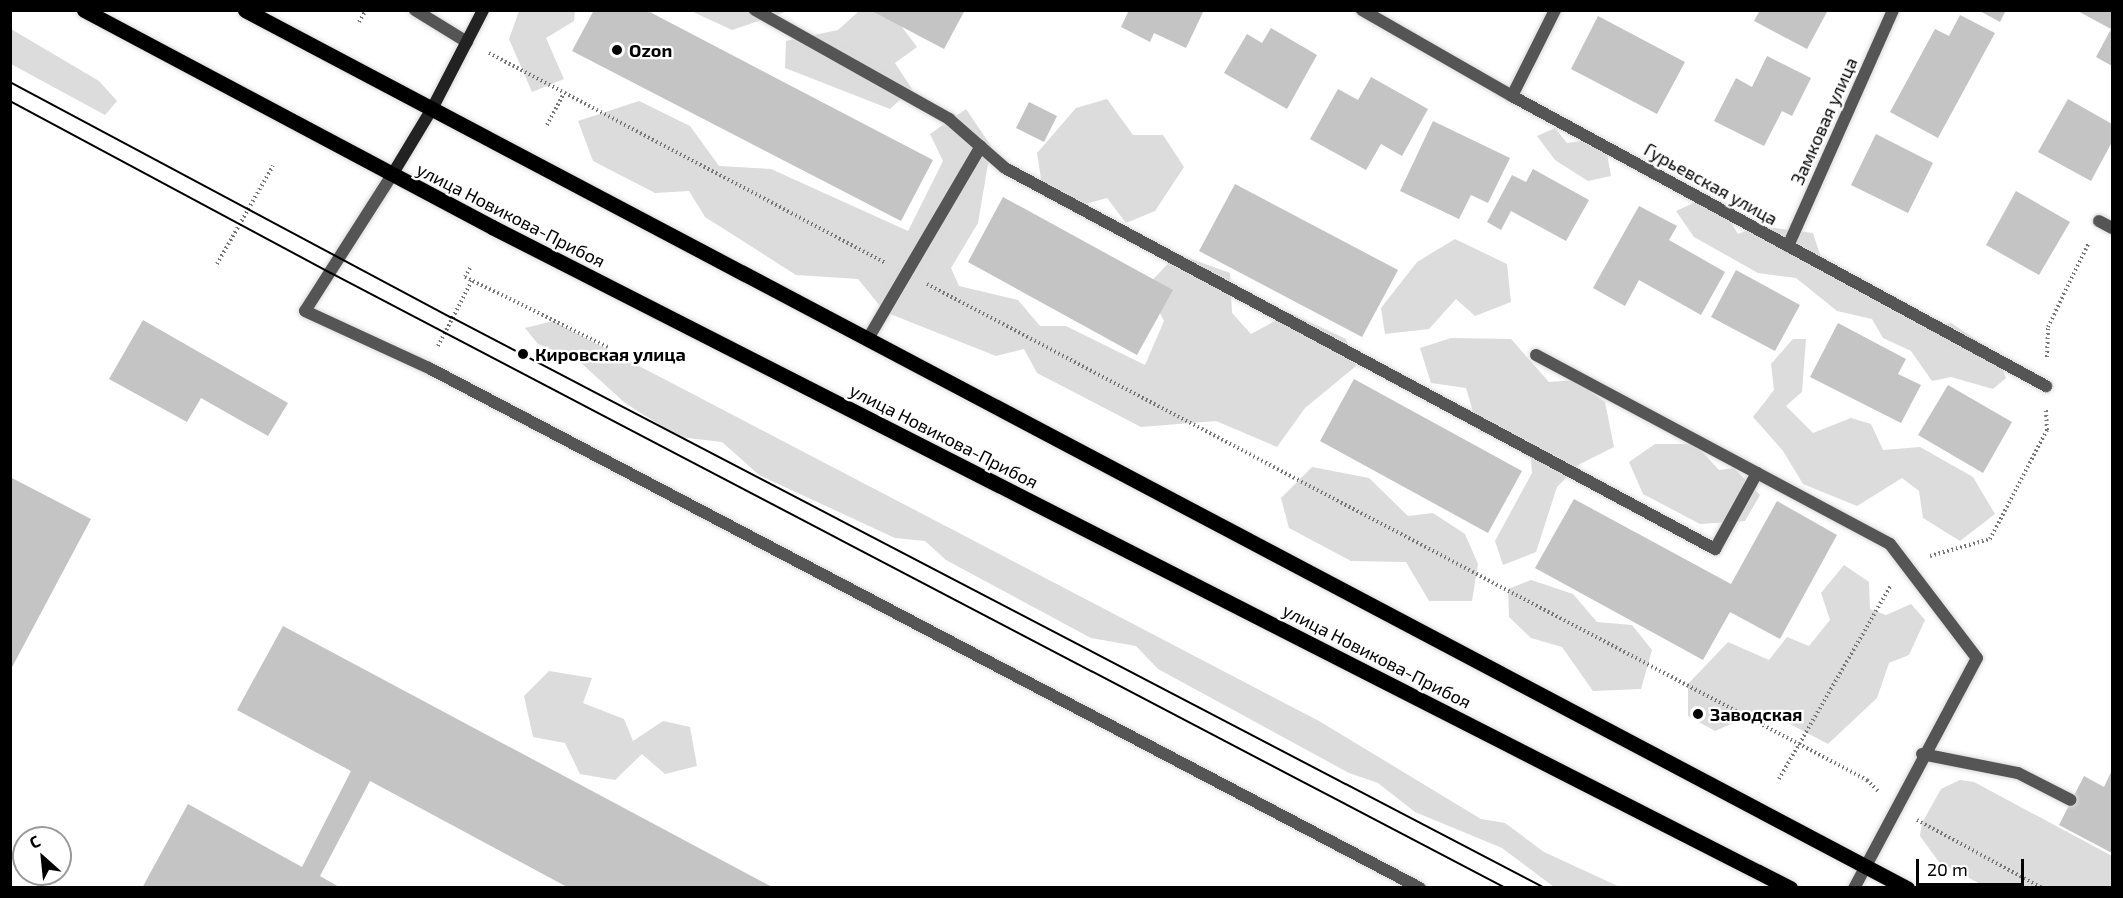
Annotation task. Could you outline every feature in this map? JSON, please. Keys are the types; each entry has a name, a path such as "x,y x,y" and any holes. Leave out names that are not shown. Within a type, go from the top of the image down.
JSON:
{"main road":[{"name":"улица Новикова-Прибоя","path":"84,10 392,175 1790,888"},
{"path":"245,10 869,337 1907,888"}],"street":[{"path":"416,10 467,42"},
{"path":"483,10 433,107 305,311 429,368 1420,888"},
{"path":"755,10 949,119 1005,168 1715,549 1757,473"},
{"name":"Гурьевская улица","path":"1362,10 1512,96 2046,386"},
{"path":"1512,96 1555,10"},
{"name":"Замковая улица","path":"1788,246 1893,10"},
{"path":"869,337 981,146"},
{"path":"2099,221 2112,228"},
{"path":"1536,356 1890,544 1977,658 1922,754 1854,888"},
{"path":"1922,754 2018,773 2071,800"}],"path":[{"path":"359,22 366,10"},
{"path":"467,42 1867,780 1895,808 2042,888"},
{"path":"547,125 564,93"},
{"path":"217,264 273,166"},
{"path":"1779,779 1904,563 1990,539 2047,430 2048,327 2099,221"},
{"path":"470,268 465,277 608,347"},
{"path":"429,368 472,280"}],"shaded area":[{"path":"519,11 575,11 574,21 546,38 564,79 532,92 509,39"},
{"path":"691,11 788,11 732,30"},
{"path":"859,11 890,11 917,47 895,63 912,89 890,109 785,68 786,41 838,30"},
{"path":"11,29 99,81 117,101 105,115 11,64"},
{"path":"1107,99 1133,135 1163,135 1184,167 1155,211 1126,223 1107,198 1071,208 1044,197 1037,153 1076,108"},
{"path":"639,101 690,126 719,166 771,169 908,231 943,161 930,134 966,109 991,146 978,223 951,268 959,286 1018,300 1040,326 1066,326 1145,365 1164,321 1146,287 1177,254 1230,273 1232,313 1251,334 1290,313 1346,339 1356,366 1305,408 1277,447 1216,421 1141,427 1037,373 1024,349 996,356 885,312 858,279 796,275 705,217 689,191 655,193 593,161 578,121"},
{"path":"1555,128 1567,143 1583,141 1607,154 1611,176 1588,181 1555,160 1537,136"},
{"path":"1698,201 1728,218 1738,234 1759,226 1813,233 1825,270 1884,305 1910,304 1925,328 1951,323 1996,353 2006,378 1993,389 1951,377 1932,381 1911,351 1883,338 1872,319 1837,311 1796,278 1758,273 1694,237 1676,211"},
{"path":"1455,239 1507,264 1511,302 1475,316 1456,299 1429,329 1385,334 1381,308 1417,262"},
{"path":"553,321 1319,721 1481,819 1505,823 1544,852 1620,887 1554,887 1502,848 1415,812 1378,783 1349,773 1158,669 1136,646 1091,638 946,560 925,541 895,538 759,475 722,442 679,437 625,403 580,362 538,344 525,328"},
{"path":"1451,338 1511,339 1549,382 1575,380 1605,402 1614,447 1580,464 1557,487 1536,552 1503,565 1495,541 1532,473 1530,444 1479,432 1466,388 1431,383 1420,348"},
{"path":"1793,339 1806,339 1802,392 1786,406 1813,433 1851,418 1871,424 1883,450 1920,447 1973,477 1995,514 1960,541 1923,518 1919,491 1902,478 1857,506 1803,484 1783,451 1753,417 1774,390 1771,364"},
{"path":"1655,444 1695,444 1719,470 1734,468 1760,495 1745,521 1700,524 1643,494 1629,462"},
{"path":"1312,467 1369,478 1408,516 1433,513 1465,534 1478,564 1472,601 1429,601 1406,562 1351,561 1289,528 1281,498"},
{"path":"1844,565 1869,582 1870,609 1886,615 1911,604 1925,620 1909,655 1889,663 1877,698 1828,744 1790,724 1754,714 1715,731 1688,716 1688,684 1728,642 1769,660 1787,637 1809,646 1830,620 1821,593"},
{"path":"1531,580 1573,594 1597,622 1632,625 1652,650 1641,689 1593,691 1562,647 1531,638 1509,617 1508,589"},
{"path":"549,671 592,678 583,703 624,719 633,741 663,721 690,727 697,766 665,774 642,754 615,780 580,774 565,743 533,737 524,696"},
{"path":"1960,780 1974,782 2112,856 2112,887 1986,887 1939,862 1920,836 1922,823 1941,789"}],"building":[{"path":"594,10 646,10 933,160 901,221 572,51"},
{"path":"870,10 965,10 944,49"},
{"path":"1129,10 1204,10 1186,48 1154,33 1150,42 1121,27"},
{"path":"1760,10 1828,10 1807,49 1754,21"},
{"path":"1978,10 2006,10 2000,22"},
{"path":"2076,10 2112,10 2112,66 2096,57 2111,29"},
{"path":"1960,15 1995,33 1938,138 1890,112 1935,29 1949,36"},
{"path":"1598,16 1685,62 1657,114 1571,69"},
{"path":"1271,28 1317,55 1287,109 1224,73 1247,34 1262,43"},
{"path":"1767,56 1811,78 1792,116 1782,111 1764,146 1714,121 1736,78 1752,87"},
{"path":"1371,77 1428,109 1402,156 1381,144 1366,170 1310,139 1338,89 1358,100"},
{"path":"2068,99 2112,124 2112,142 2091,181 2038,152"},
{"path":"1029,102 1057,116 1044,142 1016,128"},
{"path":"1433,121 1510,158 1488,203 1471,195 1459,219 1400,191"},
{"path":"1876,134 1933,163 1908,213 1851,185"},
{"path":"1533,169 1589,200 1566,241 1511,211 1501,230 1487,222 1512,175 1526,182"},
{"path":"1235,184 1398,270 1362,337 1199,251"},
{"path":"2016,191 2070,222 2039,275 1986,245"},
{"path":"1003,197 1173,290 1137,355 968,262"},
{"path":"1639,206 1677,226 1669,240 1725,272 1701,315 1639,280 1625,306 1593,288"},
{"path":"1736,270 1800,305 1775,351 1711,317"},
{"path":"143,320 288,403 268,436 201,398 187,422 109,379"},
{"path":"1838,323 1906,359 1898,374 1921,385 1901,423 1810,377"},
{"path":"1354,379 1522,471 1488,533 1320,441"},
{"path":"1948,385 2012,422 1983,473 1918,435"},
{"path":"10,477 91,519 10,671"},
{"path":"1574,499 1731,584 1777,501 1837,535 1780,639 1730,612 1703,660 1535,568"},
{"path":"283,626 774,888 569,888 370,781 320,876 341,888 142,888 188,804 302,867 351,771 237,710"},
{"path":"2112,770 2112,853 2059,825 2084,776 2104,787"}],"tram line":[{"path":"10,82 451,317 1545,888"},
{"path":"10,101 331,273 1506,888"}],"place":[{"name":"Ozon","path":"617,50"},
{"name":"Кировская улица","path":"523,354"},
{"name":"Заводская","path":"1698,714"}]}
